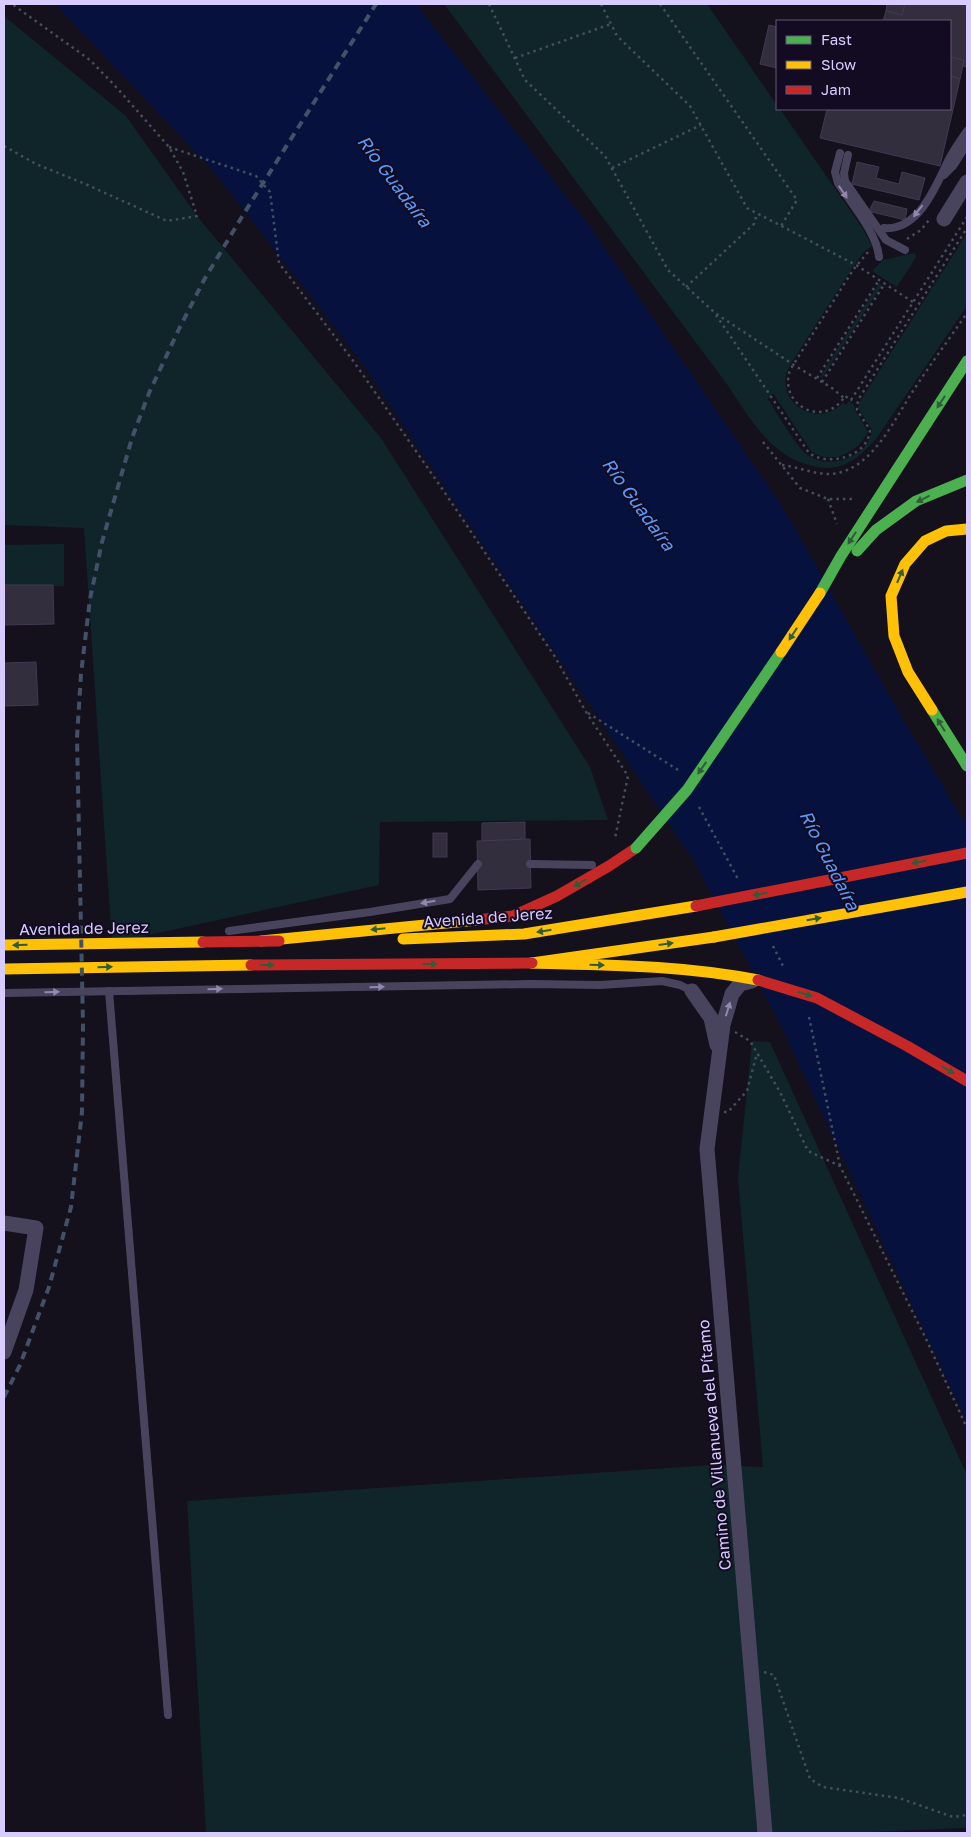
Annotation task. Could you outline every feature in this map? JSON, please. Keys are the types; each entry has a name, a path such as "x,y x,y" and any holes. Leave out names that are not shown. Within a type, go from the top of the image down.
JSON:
{"main road":[{"path":"261,941 513,916 557,896 636,848 687,790 753,695 967,361"},
{"path":"820,593 876,530 916,501 967,480"},
{"path":"967,529 946,531 925,541 905,564 891,596 894,636 908,672 967,766"},
{"name":"Avenida de Jerez","path":"4,945 395,939 524,934 696,906 967,853"},
{"path":"531,963 714,937 967,892"},
{"path":"4,969 531,963 663,967 722,973 758,980 817,998 907,1046 967,1081"}],"street":[{"path":"944,219 967,182"},
{"path":"718,1053 723,1025 732,994 740,984 758,980"},
{"path":"692,991 711,1018 718,1053"},
{"name":"Camino de Villanueva del Pítamo","path":"718,1053 707,1149 766,1833"},
{"path":"4,1223 36,1228 26,1290 4,1350"}],"lane":[{"path":"941,178 947,162 967,131"},
{"path":"884,228 900,227 908,223 915,216 941,178 953,166 967,144"},
{"path":"840,153 835,177 878,246 879,257"},
{"path":"848,155 844,173 845,180 886,240 905,250"},
{"path":"225,931 370,912 450,898 478,864"},
{"path":"530,864 609,866"},
{"path":"138,943 206,934"},
{"path":"4,993 600,985 662,981 679,977 722,973"},
{"path":"662,981 680,985 692,991"},
{"path":"109,991 168,1714"}],"path":[{"path":"4,146 36,164 167,221 197,216 182,172 169,148 90,60 12,4"},
{"path":"489,4 528,83 602,153 666,267 715,313 817,378 844,398 845,396 857,404"},
{"path":"601,4 617,36 690,106 747,208 856,265 913,302"},
{"path":"660,4 797,200 781,226"},
{"path":"515,58 611,24"},
{"path":"612,168 701,125"},
{"path":"169,148 256,176 270,192 279,262 354,362 443,490 555,657 586,712 628,776 614,839"},
{"path":"686,287 754,224 757,214"},
{"path":"851,400 967,217"},
{"path":"715,313 805,448 812,455 825,459 847,456 861,447 870,432 857,410 857,404 967,228"},
{"path":"844,398 837,406 828,410 816,412 802,407 791,396 788,375 793,364 856,265 873,248"},
{"path":"817,378 880,280"},
{"path":"822,382 885,284"},
{"path":"782,465 830,474 851,468 862,461 886,434 967,312"},
{"path":"763,442 800,488 828,500"},
{"path":"723,1025 750,1041 780,1092 808,1150 840,1166 927,1342 967,1428"},
{"path":"711,1113 728,1112 747,1091 757,1053"},
{"path":"751,1668 774,1676 810,1779 823,1787 899,1798 953,1817 967,1815"}],"green space":[{"path":"444,4 707,4 776,104 776,110 781,110 863,229 872,246 863,253 853,267 790,365 786,378 786,389 791,399 799,407 809,412 820,414 832,411 843,403 846,405 849,401 854,405 868,432 857,446 843,455 827,457 819,455 811,451 773,393 768,399 791,435 810,457 828,462 846,459 859,452 868,442 872,430 858,408 859,403 967,233 967,306 876,439 861,454 846,464 829,468 809,465 795,460 782,452 771,443 751,420 726,383"},
{"path":"4,16 126,116 197,216 381,438 590,767 608,820 380,822 379,885 112,943 84,528 4,525"},
{"path":"914,253 916,257 897,287 872,271 883,260"},
{"path":"879,283 882,285 822,378 820,377"},
{"path":"64,544 64,586 4,586 4,545"},
{"path":"752,1041 770,1042 967,1475 967,1828 849,1833 206,1833 187,1501 710,1465 763,1467 738,1178"}],"water":[{"name":"Río Guadaíra","path":"55,4 416,4 594,232 784,509 897,709 967,826 967,1422 781,1026 695,863 360,360 215,173"}],"building":[{"path":"887,4 905,4 902,15 886,11"},
{"path":"905,4 967,4 967,67 951,63 951,20 883,20 886,11 902,15"},
{"path":"769,25 776,27 776,68 760,64"},
{"path":"951,57 964,60 960,79 951,76"},
{"path":"951,76 960,79 940,166 820,138 827,110 951,110"},
{"path":"857,162 879,167 876,178 899,184 902,172 925,178 919,200 852,184"},
{"path":"874,201 907,209 905,220 872,212 870,209"},
{"path":"4,585 53,585 54,624 4,625"},
{"path":"36,662 38,705 4,706 4,663"},
{"path":"525,822 525,839 482,841 482,823"},
{"path":"433,833 447,833 447,857 433,857"},
{"path":"530,839 531,888 478,890 477,841"}],"railway":[{"path":"4,1397 20,1365 49,1287 71,1207 82,1112 83,1024 77,738 81,674 90,599 102,542 132,438 149,393 179,329 204,280 243,215 376,4"}],"traffic: fast":[{"path":"820,593 841,556 967,361"},
{"path":"857,551 876,530 916,501 967,480"},
{"path":"636,848 687,790 781,652"},
{"path":"932,710 967,766"}],"traffic: slow":[{"path":"932,710 908,672 894,636 891,596 905,564 925,541 946,531 967,529"},
{"path":"781,652 820,593"},
{"path":"714,937 967,892"},
{"path":"403,939 524,934 696,906"},
{"path":"261,941 477,920"},
{"path":"532,963 714,937"},
{"path":"4,945 203,942"},
{"path":"531,963 616,965 702,971 758,980"},
{"path":"4,969 251,965"}],"traffic: jam":[{"path":"477,920 513,916 557,896 636,848"},
{"path":"696,906 967,853"},
{"path":"203,942 279,941"},
{"path":"251,965 532,963"},
{"path":"758,980 817,998 907,1046 967,1081"}]}
